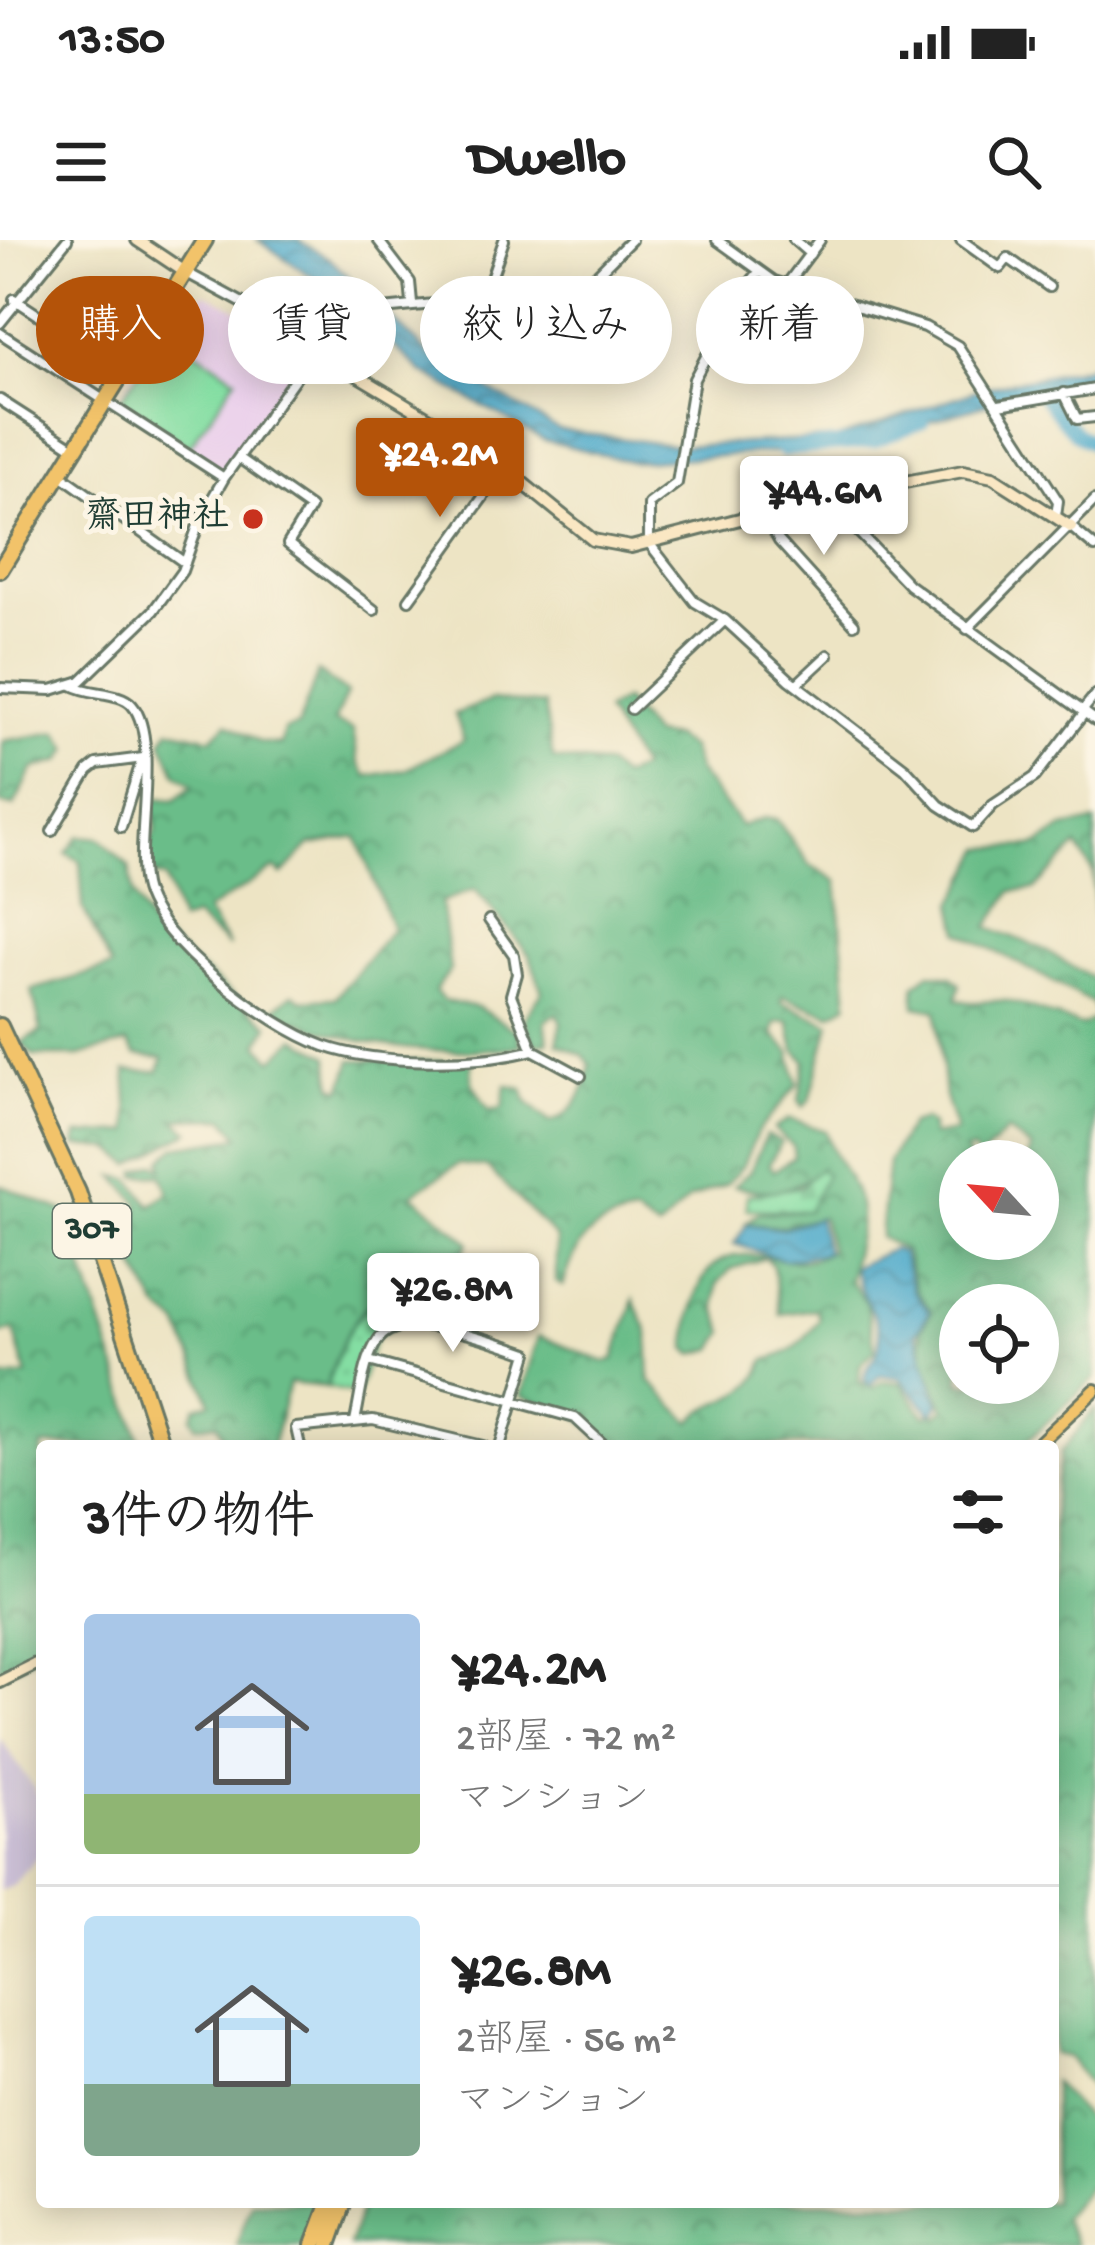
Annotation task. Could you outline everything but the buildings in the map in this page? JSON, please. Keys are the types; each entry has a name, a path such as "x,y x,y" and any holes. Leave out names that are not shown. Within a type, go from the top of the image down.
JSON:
{"highway":[{"path":"0,570 56,472 205,240"},
{"name":"307","path":"0,1026 79,1192 160,1440"},
{"path":"314,2245 328,2208"},
{"path":"329,2245 342,2208"}],"main road":[{"path":"1042,1440 1095,1390"}],"street":[{"path":"0,322 14,298 67,240"},
{"path":"137,240 228,295"},
{"path":"378,240 410,282 412,304"},
{"path":"492,276 505,240"},
{"path":"600,276 631,240"},
{"path":"717,240 770,276"},
{"path":"794,240 810,254"},
{"path":"793,276 820,240"},
{"path":"961,240 1000,268 1008,258 1049,287"},
{"path":"756,276 759,272"},
{"path":"14,298 36,313"},
{"path":"396,307 420,303"},
{"path":"864,308 940,334 958,346 983,377 1058,500 1056,516"},
{"path":"0,333 224,478"},
{"path":"696,376 681,469 676,483 649,504 649,543 695,602 724,620 904,768 952,816 973,827 993,806 1035,777 1095,695"},
{"path":"72,685 153,611 185,562 224,478 288,384"},
{"path":"372,384 506,466 593,540 614,547 649,543 825,497 963,471 993,477 1095,547"},
{"path":"998,403 1095,388"},
{"path":"1060,394 1077,419 1095,417"},
{"path":"0,400 73,447"},
{"path":"239,458 310,508 288,544 374,610"},
{"path":"409,600 506,466"},
{"path":"56,472 185,562"},
{"path":"825,497 909,585 1095,720"},
{"path":"967,629 1095,500"},
{"path":"764,513 779,542 854,624"},
{"path":"631,709 724,620"},
{"path":"797,684 828,656"},
{"path":"0,688 72,685 131,704 141,727 148,775 140,855 152,911 214,974 323,1045 400,1058 499,1059 532,1050"},
{"path":"121,827 143,758"},
{"path":"52,831 88,771 98,764 143,758"},
{"path":"489,920 514,955 511,995 532,1050 581,1076"},
{"path":"355,1420 380,1336 404,1323 528,1353 502,1440"},
{"path":"369,1361 575,1418 599,1440"},
{"path":"299,1440 296,1428 355,1420 461,1440"},
{"path":"434,1440 436,1433"},
{"path":"0,1682 36,1664"}],"shaded area":[{"path":"204,293 228,305 228,384 283,384 222,472 117,401 128,384 204,384"},
{"path":"0,1738 36,1791 36,1859 13,1886 0,1891"}],"green space":[{"path":"204,356 228,373 228,384 232,384 189,447 120,400 131,384 204,384"},
{"path":"318,672 347,693 334,722 353,730 358,762 367,776 405,770 464,740 455,714 492,700 544,705 553,759 606,765 621,777 641,769 605,711 624,700 652,735 674,738 690,748 698,772 741,826 764,818 777,820 810,865 837,881 848,1004 831,1014 782,996 781,1002 830,1023 810,1100 803,1107 799,1100 806,1061 795,1050 789,1021 775,1023 773,1034 790,1052 798,1084 758,1131 742,1167 726,1184 689,1199 658,1230 635,1215 595,1229 580,1246 563,1286 556,1282 556,1238 487,1167 458,1164 412,1194 469,1242 453,1274 406,1283 363,1311 345,1338 326,1387 289,1383 274,1440 225,1440 217,1423 196,1426 192,1417 196,1407 211,1402 179,1325 159,1309 134,1263 139,1203 115,1176 131,1179 151,1206 169,1192 162,1175 137,1176 137,1171 155,1164 163,1169 162,1160 176,1147 240,1137 225,1118 174,1119 190,1131 131,1165 112,1149 76,1146 78,1135 130,1132 126,1071 159,1072 163,1058 136,1055 127,1043 79,1056 34,1056 21,1043 41,1031 32,990 112,967 83,908 80,861 66,853 79,836 100,838 129,867 133,894 152,929 269,1025 259,1044 273,1060 296,1038 329,1056 333,1086 342,1089 352,1060 471,1061 472,1083 489,1110 503,1108 506,1085 523,1089 527,1102 550,1122 579,1099 590,1064 583,1055 557,1043 562,1022 557,1013 545,1021 548,1042 533,1044 524,1019 542,992 530,956 475,889 441,902 450,970 435,991 444,1001 477,1007 519,1033 521,1046 456,1051 394,1047 332,1033 272,1010 293,994 302,1000 335,998 392,929 357,837 310,845 282,875 275,868 206,911 229,947 194,917 180,922 165,878 146,874 144,850 156,831 153,798 175,800 193,785 177,774 162,741 170,729 212,738 227,723 260,742 281,745 284,730 298,726"},
{"path":"58,732 69,749 61,761 33,769 14,806 0,804 3,741"},
{"path":"1095,822 1095,917 1093,872 1077,846 1035,889 1012,891 988,927 1041,948 1095,980 1095,1012 1093,1003 960,932 954,903 984,848 1036,846 1064,828"},
{"path":"929,973 951,976 960,984 956,999 1013,1002 1083,1026 1095,1018 1095,1378 1027,1440 604,1440 576,1414 521,1396 538,1336 605,1362 614,1360 634,1300 648,1332 650,1381 691,1422 743,1391 765,1360 783,1355 802,1340 819,1319 816,1309 780,1314 773,1266 765,1258 731,1269 717,1284 716,1308 725,1332 714,1349 693,1354 687,1348 695,1300 708,1272 725,1258 746,1255 811,1260 830,1250 822,1217 781,1227 746,1223 759,1213 808,1211 820,1169 780,1190 734,1186 750,1171 766,1135 781,1142 769,1164 774,1171 794,1157 793,1146 774,1129 789,1119 826,1131 858,1201 859,1229 850,1281 866,1302 875,1350 860,1365 859,1381 873,1388 883,1381 901,1383 925,1416 940,1413 942,1404 1059,1404 1059,1284 939,1284 939,1396 924,1359 920,1330 932,1312 916,1290 905,1251 880,1237 888,1162 910,1124 925,1120 931,1136 956,1132 945,1097 937,1010 915,1006 915,985"},
{"path":"819,1169 826,1174 808,1211 747,1209 747,1195 800,1187"},
{"path":"0,1185 65,1212 140,1440 36,1440 36,1656 0,1674 0,1379 27,1375 14,1330 0,1334"},
{"path":"402,1284 409,1319 376,1336 357,1394 326,1387 352,1326 373,1302"},
{"path":"1095,1408 1095,2092 1068,2057 1059,2055 1061,1452"},
{"path":"1059,2088 1095,2127 1095,2179 1062,2218 1075,2245 348,2245 362,2208 1059,2208"},
{"path":"250,2208 317,2208 302,2245 236,2245"}],"water":[{"path":"258,240 297,240 330,259 348,276 311,276"},
{"path":"396,322 420,345 420,370 396,348"},
{"path":"1095,365 1095,380 1031,391 838,448 632,462 544,440 444,384 479,384 559,430 678,446 836,439 983,388"},
{"path":"818,1218 826,1253 784,1260 734,1244 747,1224 781,1229"},
{"path":"893,1249 902,1253 913,1290 930,1312 916,1333 939,1404 932,1414 900,1378 880,1375 870,1386 864,1379 879,1342 854,1267"}],"waterway":[{"path":"1035,388 1077,434 1095,443"},
{"path":"783,450 873,441 922,421"}],"place":[{"name":"齋田神社","path":"253,519"}]}
